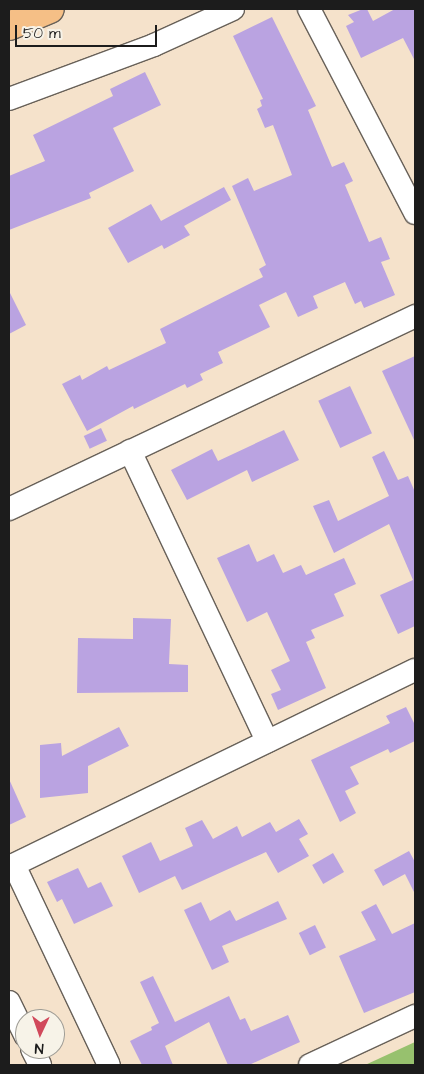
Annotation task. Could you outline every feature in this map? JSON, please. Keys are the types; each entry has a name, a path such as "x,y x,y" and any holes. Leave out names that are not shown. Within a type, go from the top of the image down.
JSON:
{"main road":[{"path":"9,26 50,9"}],"street":[{"path":"9,99 154,45 233,9"},
{"path":"308,9 415,212"},
{"path":"9,509 415,316"},
{"path":"130,452 267,741"},
{"path":"108,1065 11,866 415,670"},
{"path":"9,1002 15,1014"},
{"path":"310,1065 415,1016"}],"green space":[{"path":"415,1042 415,1065 365,1065"}],"building":[{"path":"367,9 373,21 395,9 415,9 415,61 403,38 361,58 346,26 354,22 348,15"},
{"path":"272,17 316,106 308,110 332,167 344,162 353,181 345,185 369,242 381,237 390,259 381,262 395,295 364,308 361,301 355,304 345,282 313,296 318,308 298,317 286,292 259,305 270,327 218,352 223,363 200,374 203,380 187,388 185,384 134,409 133,406 87,431 62,384 80,375 82,380 107,366 109,370 166,343 160,329 263,277 259,269 266,265 232,186 248,178 254,191 292,175 273,125 265,128 257,109 262,106 260,100 263,99 233,36"},
{"path":"145,72 161,105 113,128 134,171 89,193 91,198 9,230 9,176 45,161 33,135 113,96 110,89"},
{"path":"224,187 231,200 184,226 190,235 164,249 162,245 128,263 108,228 151,204 161,221"},
{"path":"9,291 26,325 9,334"},
{"path":"415,356 415,442 382,371"},
{"path":"350,386 372,433 340,448 318,401"},
{"path":"101,428 107,441 90,449 84,436"},
{"path":"284,430 299,460 252,482 247,470 187,500 171,470 212,449 218,461"},
{"path":"384,451 398,480 408,476 415,492 415,626 398,634 380,595 413,580 389,524 334,553 313,506 329,500 338,521 389,496 372,457"},
{"path":"249,544 257,562 274,554 283,573 301,565 306,575 344,558 356,584 334,594 344,616 311,630 315,638 306,642 326,688 278,710 271,694 281,690 271,670 290,661 267,612 247,622 217,558"},
{"path":"133,618 171,619 169,664 188,665 188,692 77,693 78,638 133,639"},
{"path":"406,707 415,725 415,741 390,753 388,749 350,767 359,784 345,791 356,813 340,822 311,760 390,723 386,716"},
{"path":"119,727 129,746 88,766 88,793 40,798 40,745 61,743 62,756"},
{"path":"9,779 26,817 9,825"},
{"path":"299,819 308,834 299,839 309,856 278,873 266,852 182,890 175,876 139,893 122,856 151,842 160,861 193,846 185,828 202,820 213,839 237,826 242,837 270,822 276,832"},
{"path":"409,851 415,862 415,894 405,874 383,886 374,870"},
{"path":"333,853 344,872 323,884 312,865"},
{"path":"78,868 88,888 101,882 113,906 74,924 62,899 57,902 47,882"},
{"path":"278,901 287,919 222,946 229,962 212,970 184,910 201,902 210,921 230,910 236,921"},
{"path":"376,904 392,934 415,923 415,992 364,1013 339,956 376,940 361,912"},
{"path":"315,925 326,947 310,955 299,933"},
{"path":"153,976 175,1022 229,996 240,1020 245,1018 251,1031 288,1015 300,1042 249,1065 228,1065 209,1022 165,1046 173,1065 142,1065 130,1041 152,1030 151,1027 159,1023 140,982"}]}
